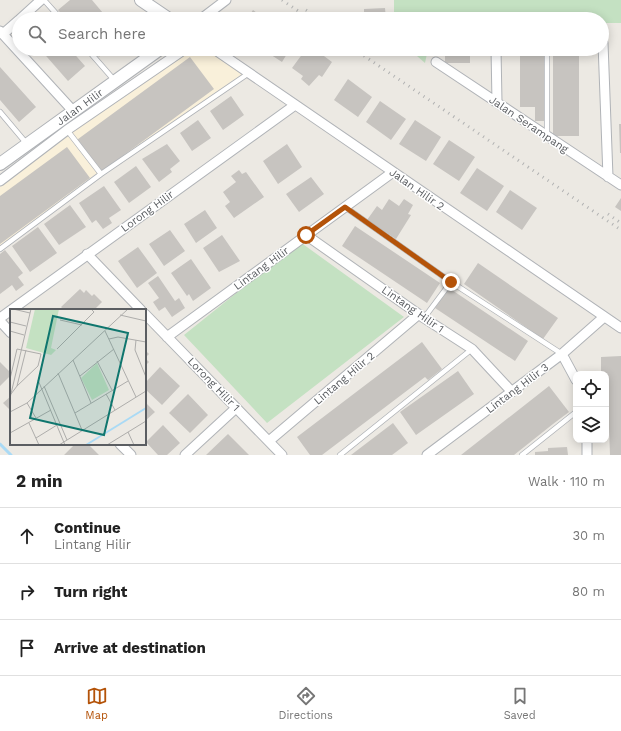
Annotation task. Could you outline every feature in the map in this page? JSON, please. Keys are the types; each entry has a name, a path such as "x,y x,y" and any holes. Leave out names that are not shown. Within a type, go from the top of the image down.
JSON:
{"street":[{"path":"29,12 43,0"},
{"path":"141,0 159,12"},
{"path":"210,12 226,0"},
{"path":"12,26 2,33 12,44"},
{"path":"23,56 74,112"},
{"name":"Jalan Hilir","path":"0,164 150,56"},
{"path":"0,181 68,130 175,56"},
{"name":"Jalan Hilir 2","path":"224,56 621,328"},
{"path":"496,56 497,102"},
{"path":"603,56 608,177"},
{"name":"Jalan Serampang","path":"436,62 621,185"},
{"name":"Lorong Hilir","path":"12,309 295,105"},
{"name":"Lintang Hilir","path":"167,337 393,172"},
{"name":"Lintang Hilir 1","path":"306,235 421,316 472,349 512,392"},
{"path":"87,254 140,309"},
{"name":"Lorong Hilir","path":"0,318 10,311"},
{"name":"Lorong Hilir 1","path":"146,315 282,455"},
{"name":"Lintang Hilir 2","path":"269,441 421,316"},
{"name":"Lintang Hilir 3","path":"427,455 562,354 604,317"},
{"path":"0,321 10,331"},
{"path":"562,354 573,374"},
{"path":"185,455 236,408"},
{"path":"587,443 587,455"},
{"path":"121,445 131,455"}],"lane":[{"path":"43,0 54,12"},
{"path":"93,56 115,81"},
{"path":"547,56 547,136"},
{"path":"0,249 101,174 249,73"},
{"path":"0,112 27,144"},
{"path":"68,130 101,174"},
{"path":"345,207 451,282 562,354"},
{"path":"421,316 451,282"},
{"path":"340,455 472,349"},
{"path":"525,454 573,414"}],"shaded area":[{"path":"183,56 217,56 243,74 93,176 0,246 0,187 75,130"}],"green space":[{"path":"394,0 621,0 621,23 609,23 609,12 394,12"},
{"path":"417,56 426,56 425,63"},
{"path":"300,242 404,317 267,423 184,335"}],"building":[{"path":"70,0 92,0 102,12 60,12 58,10"},
{"path":"385,8 385,12 364,12 364,9"},
{"path":"46,56 76,56 85,66 68,81"},
{"path":"273,56 286,56 282,62"},
{"path":"301,56 324,56 332,62 322,77 319,75 309,86 301,79 303,76 292,68"},
{"path":"445,56 470,56 470,63 445,63"},
{"path":"520,56 545,56 545,121 535,121 535,107 520,107"},
{"path":"553,56 579,56 579,136 553,136"},
{"path":"190,57 214,89 98,174 74,142"},
{"path":"0,67 36,107 19,122 0,100"},
{"path":"348,79 372,97 358,117 334,100"},
{"path":"231,96 244,115 223,130 210,111"},
{"path":"380,101 406,119 391,140 366,122"},
{"path":"198,120 211,138 192,151 180,133"},
{"path":"415,120 441,137 426,161 399,144"},
{"path":"619,124 621,124 621,153 620,153"},
{"path":"449,140 475,157 459,181 433,164"},
{"path":"167,144 180,161 170,169 172,172 159,182 142,159"},
{"path":"287,144 302,167 278,184 263,161"},
{"path":"67,147 90,178 0,244 0,196"},
{"path":"136,166 151,187 129,203 114,182"},
{"path":"477,168 504,186 487,211 460,193"},
{"path":"239,170 242,174 246,172 264,197 234,218 225,206 230,202 223,192 236,182 231,176"},
{"path":"311,177 324,194 299,212 286,194"},
{"path":"104,186 121,210 109,218 112,223 103,229 96,220 92,223 79,203"},
{"path":"510,190 537,208 522,230 496,212"},
{"path":"621,198 621,211 615,207"},
{"path":"389,199 399,206 404,199 413,205 408,214 411,215 396,239 367,220 377,206 382,210"},
{"path":"70,205 86,227 59,245 44,224"},
{"path":"205,210 217,228 196,243 184,224"},
{"path":"355,226 440,283 427,303 342,246"},
{"path":"38,227 57,253 30,272 12,246"},
{"path":"170,230 185,251 164,266 149,244"},
{"path":"222,235 240,261 219,272 203,248"},
{"path":"138,247 157,273 137,288 118,261"},
{"path":"5,250 23,273 18,277 24,285 16,291 12,285 0,294 0,254"},
{"path":"191,259 211,288 193,301 189,294 187,296 171,273"},
{"path":"478,263 558,318 543,339 464,284"},
{"path":"158,276 175,301 179,298 185,308 172,317 165,307 159,311 153,302 159,298 148,283"},
{"path":"449,288 528,341 515,361 435,308"},
{"path":"80,289 84,293 86,290 92,296 94,294 102,302 95,309 63,309 61,307"},
{"path":"422,342 442,369 428,380 425,377 322,455 310,455 297,437"},
{"path":"621,356 621,455 610,455 609,371 601,371 601,357"},
{"path":"0,362 10,372 10,376 0,386"},
{"path":"160,367 180,386 162,405 146,390 146,382"},
{"path":"458,371 474,394 416,435 400,412"},
{"path":"549,386 569,412 514,455 461,455"},
{"path":"188,394 208,415 190,433 169,413"},
{"path":"10,397 10,410 3,403"},
{"path":"146,403 155,412 146,420"},
{"path":"393,423 408,443 392,455 351,455"},
{"path":"163,425 180,443 167,455 158,455 146,442"},
{"path":"228,434 249,455 206,455"},
{"path":"74,445 89,445 99,455 64,455"},
{"path":"567,447 568,455 535,455 535,452 548,451 548,448"}],"waterway":[{"path":"0,444 11,455"}],"railway":[{"path":"282,0 300,12"},
{"path":"364,56 621,230"},
{"path":"608,214 621,223"}],"route":[{"path":"306,235 345,207 451,282"}]}
